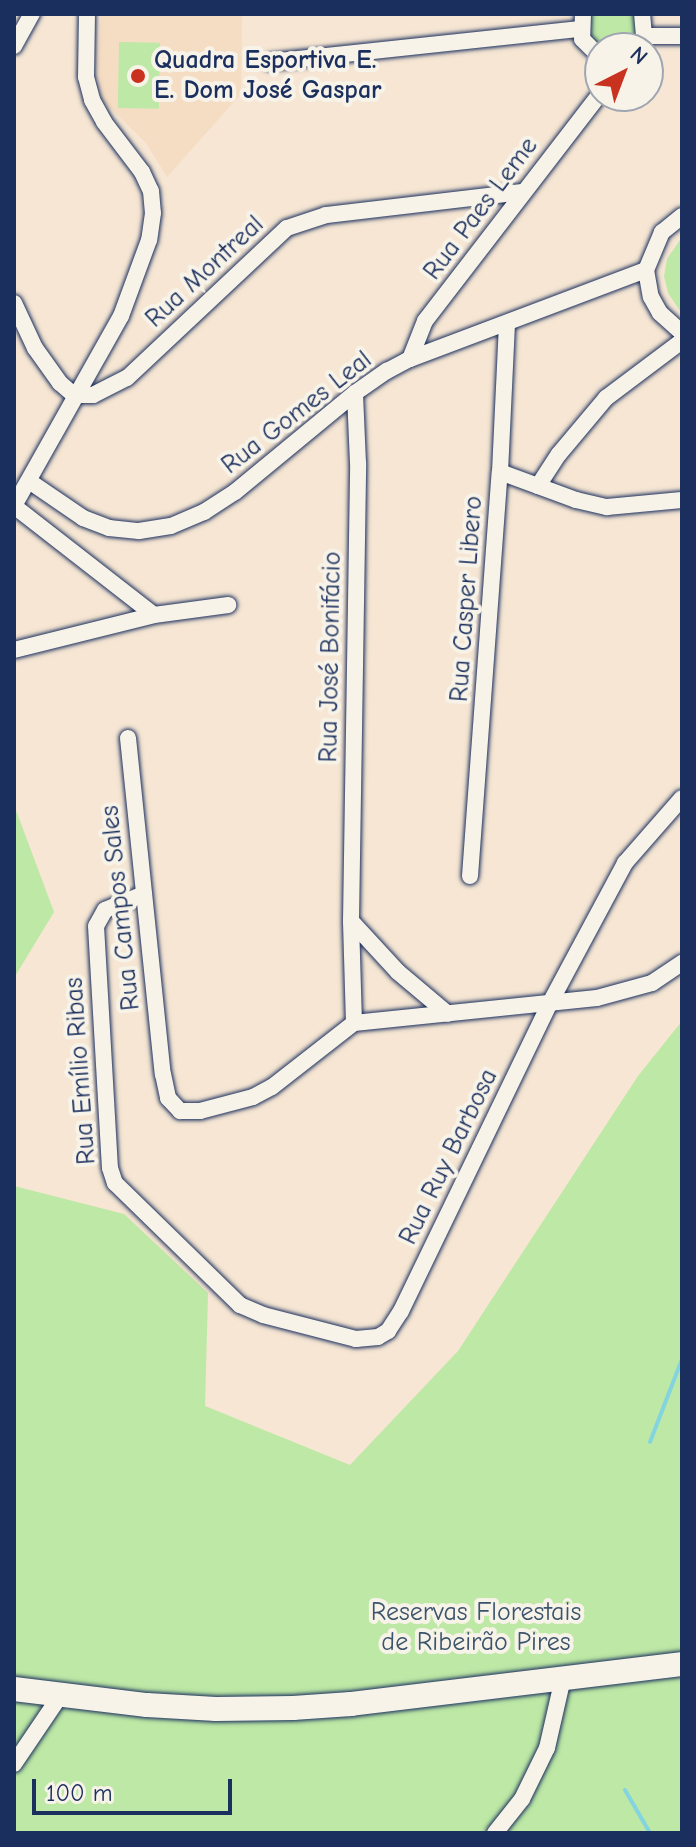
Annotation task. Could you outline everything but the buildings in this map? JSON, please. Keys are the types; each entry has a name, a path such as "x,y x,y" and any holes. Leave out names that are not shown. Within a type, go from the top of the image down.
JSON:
{"highway":[{"path":"14,1689 60,1696 216,1709 293,1708 351,1704 682,1664"}],"street":[{"path":"14,46 32,14"},
{"path":"87,14 86,77 92,100 104,122 142,172 151,191 153,213 149,240 132,290 14,506 154,615"},
{"path":"270,62 581,21"},
{"name":"Rua Paes Leme","path":"410,359 425,321 586,112"},
{"name":"Rua Montreal","path":"74,395 93,395 127,378 287,228 326,215 523,192"},
{"path":"682,216 662,232 646,270 651,297 660,313 682,333"},
{"name":"Rua Gomes Leal","path":"29,481 83,518 109,528 139,531 171,526 204,512 235,492 355,393 410,359 507,325 646,270"},
{"path":"14,303 35,348 60,383 74,395"},
{"name":"Rua Casper Libero","path":"470,876 500,472 507,325"},
{"path":"538,486 559,454 606,398 682,341"},
{"name":"Rua José Bonifácio","path":"354,1023 351,921 358,463 355,393"},
{"path":"500,472 607,507 682,500"},
{"path":"14,650 154,615 228,605"},
{"name":"Rua Campos Sales","path":"128,738 168,1098 180,1111 200,1111 229,1104 272,1087 354,1023"},
{"name":"Rua Ruy Barbosa","path":"388,1331 401,1311 550,1003 625,863 682,798"},
{"name":"Rua Emílio Ribas","path":"144,894 105,910 96,926 110,1168 115,1183 218,1287 248,1310 356,1339 378,1337 388,1331"},
{"path":"351,921 398,972 448,1014"},
{"path":"354,1023 550,1003 634,990 652,983 682,963"},
{"path":"495,1833 522,1799 547,1748 563,1678"},
{"path":"14,1764 60,1696"}],"shaded area":[{"path":"101,14 242,14 241,94 167,177 146,143 103,101 97,75"}],"green space":[{"path":"591,14 635,14 640,28 638,32 590,32"},
{"name":"Quadra Esportiva E. E. Dom José Gaspar","path":"119,42 160,43 159,109 118,108"},
{"path":"682,237 682,314 668,293 664,276 667,259"},
{"path":"14,805 54,912 14,978"},
{"name":"Reservas Florestais de Ribeirão Pires","path":"682,1021 682,1833 14,1833 14,1186 124,1214 208,1293 205,1406 350,1465 458,1351 638,1076"}],"waterway":[{"path":"650,1442 682,1359"},
{"path":"625,1790 650,1833"}],"place":[{"name":"Quadra Esportiva E. E. Dom José Gaspar","path":"138,76"}]}
